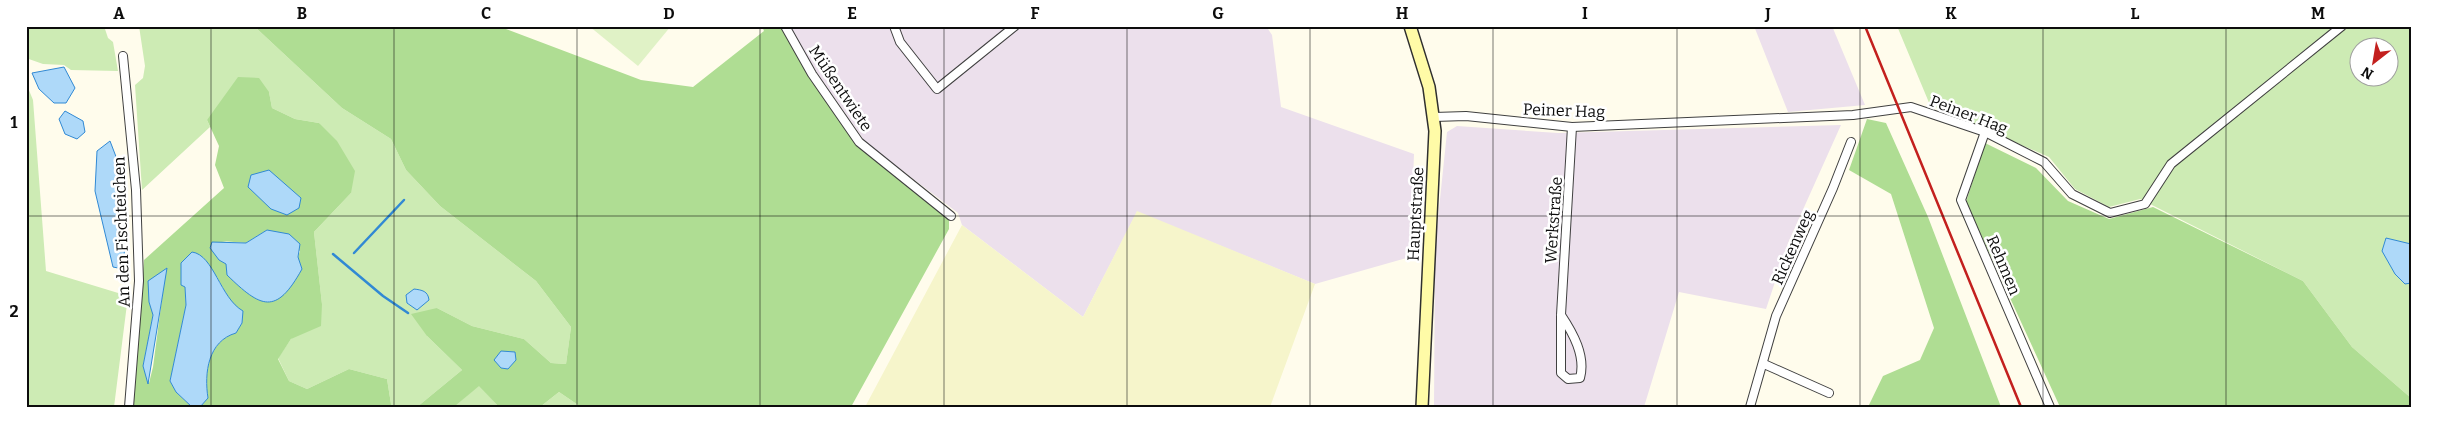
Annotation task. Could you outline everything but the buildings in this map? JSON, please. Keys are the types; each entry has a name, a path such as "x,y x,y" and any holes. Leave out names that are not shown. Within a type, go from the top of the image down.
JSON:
{"main road":[{"name":"Hauptstraße","path":"1410,26 1429,87 1434,117 1422,407"}],"street":[{"name":"Müßentwiete","path":"785,26 812,74 859,142 951,216"},
{"path":"894,26 900,42 937,89 1015,26"},
{"name":"Peiner Hag","path":"1434,117 1458,116 1572,127 1853,115 1911,107 1984,132 2044,162 2072,194 2110,213 2145,204 2171,164 2342,26"},
{"name":"An den Fischteichen","path":"123,56 136,190 139,281 128,407"},
{"name":"Werkstraße","path":"1561,315 1574,334 1583,368 1580,378 1568,379 1560,373 1561,315 1572,127"},
{"name":"Rehmen","path":"1984,132 1961,200 2050,407"},
{"name":"Rickenweg","path":"1750,407 1764,364 1776,316 1833,188 1851,142"},
{"path":"1764,364 1829,393"}],"shaded area":[{"path":"790,26 1266,26 1272,35 1281,107 1414,154 1410,257 1315,284 1137,212 1083,317 962,225 958,213 866,143 817,73"},
{"path":"1754,26 1832,26 1865,105 1788,112"},
{"path":"1841,125 1788,243 1766,309 1679,292 1644,407 1434,407 1435,247 1447,132 1457,126 1558,133"}],"green space":[{"path":"26,26 104,26 108,38 113,42 118,71 71,70 64,65 43,64 26,58"},
{"path":"139,26 254,26 342,108 391,139 406,170 440,206 536,281 571,327 566,364 551,363 524,339 472,326 437,308 427,336 462,370 417,407 393,407 387,379 349,369 307,389 289,381 278,358 291,339 322,304 314,232 351,193 319,123 295,119 272,108 269,92 207,120 210,127 142,190 135,85 143,78 145,66"},
{"path":"254,26 498,26 641,80 693,87 764,31 762,26 782,26 857,145 949,220 949,229 851,407 581,407 559,392 540,407 499,407 479,386 454,407 417,407 462,370 427,336 411,314 437,308 472,326 524,339 551,363 566,364 571,327 536,281 440,206 406,170 391,139 342,108"},
{"path":"589,26 671,26 638,66"},
{"path":"1897,26 2411,26 2411,398 2352,347 2303,281 2140,199 2109,207 2075,189 2049,157 1930,105"},
{"path":"238,77 259,78 269,92 272,108 295,119 319,123 337,141 355,171 351,193 314,232 322,304 321,326 291,339 278,359 289,381 307,389 349,369 387,379 393,407 200,407 208,398 208,369 214,350 219,343 236,333 242,323 217,277 185,287 186,305 170,381 176,392 192,407 133,407 144,260 224,188 215,165 219,146 207,120","holes":["267,230 300,251 298,257 222,241 246,243","166,268 153,367 149,383 143,366 153,315"]},
{"path":"26,83 33,100 46,271 128,296 114,407 26,407"},
{"path":"1867,119 1886,123 1928,217 2001,407 1868,407 1883,376 1920,360 1934,328 1891,194 1849,170"},
{"path":"1985,143 2036,168 2068,201 2109,219 2153,207 2303,281 2352,347 2411,398 2411,407 2060,407 1966,202"},
{"path":"1137,211 1315,284 1270,407 865,407 962,225 1083,317"},
{"path":"479,385 499,407 454,407"},
{"path":"559,392 581,407 540,407"}],"water":[{"path":"64,67 75,88 66,103 54,103 39,89 32,73"},
{"path":"65,111 83,121 85,132 77,139 65,134 59,119"},
{"path":"110,141 123,175 126,230 123,269 113,267 95,191 97,151"},
{"path":"269,170 301,198 299,208 287,215 271,209 248,187 251,175"},
{"path":"267,230 289,234 300,244 298,257 302,269 284,294 276,300 268,302 249,295 227,275 226,264 219,260 210,248 212,242 246,243"},
{"path":"2386,238 2411,244 2411,283 2405,284 2395,274 2382,251"},
{"path":"192,252 200,255 206,261 228,297 243,311 242,323 236,333 219,343 214,350 208,369 208,398 200,407 192,407 176,392 170,381 186,305 185,287 181,285 181,263"},
{"path":"167,268 148,384 143,366 153,315 149,302 148,281"},
{"path":"414,289 424,292 429,300 417,310 407,303 406,295"},
{"path":"501,351 515,352 516,360 508,369 501,368 494,360"}],"waterway":[{"path":"354,253 404,200"},
{"path":"333,254 383,296 408,313"}],"railway":[{"path":"1865,26 2021,407"}]}
